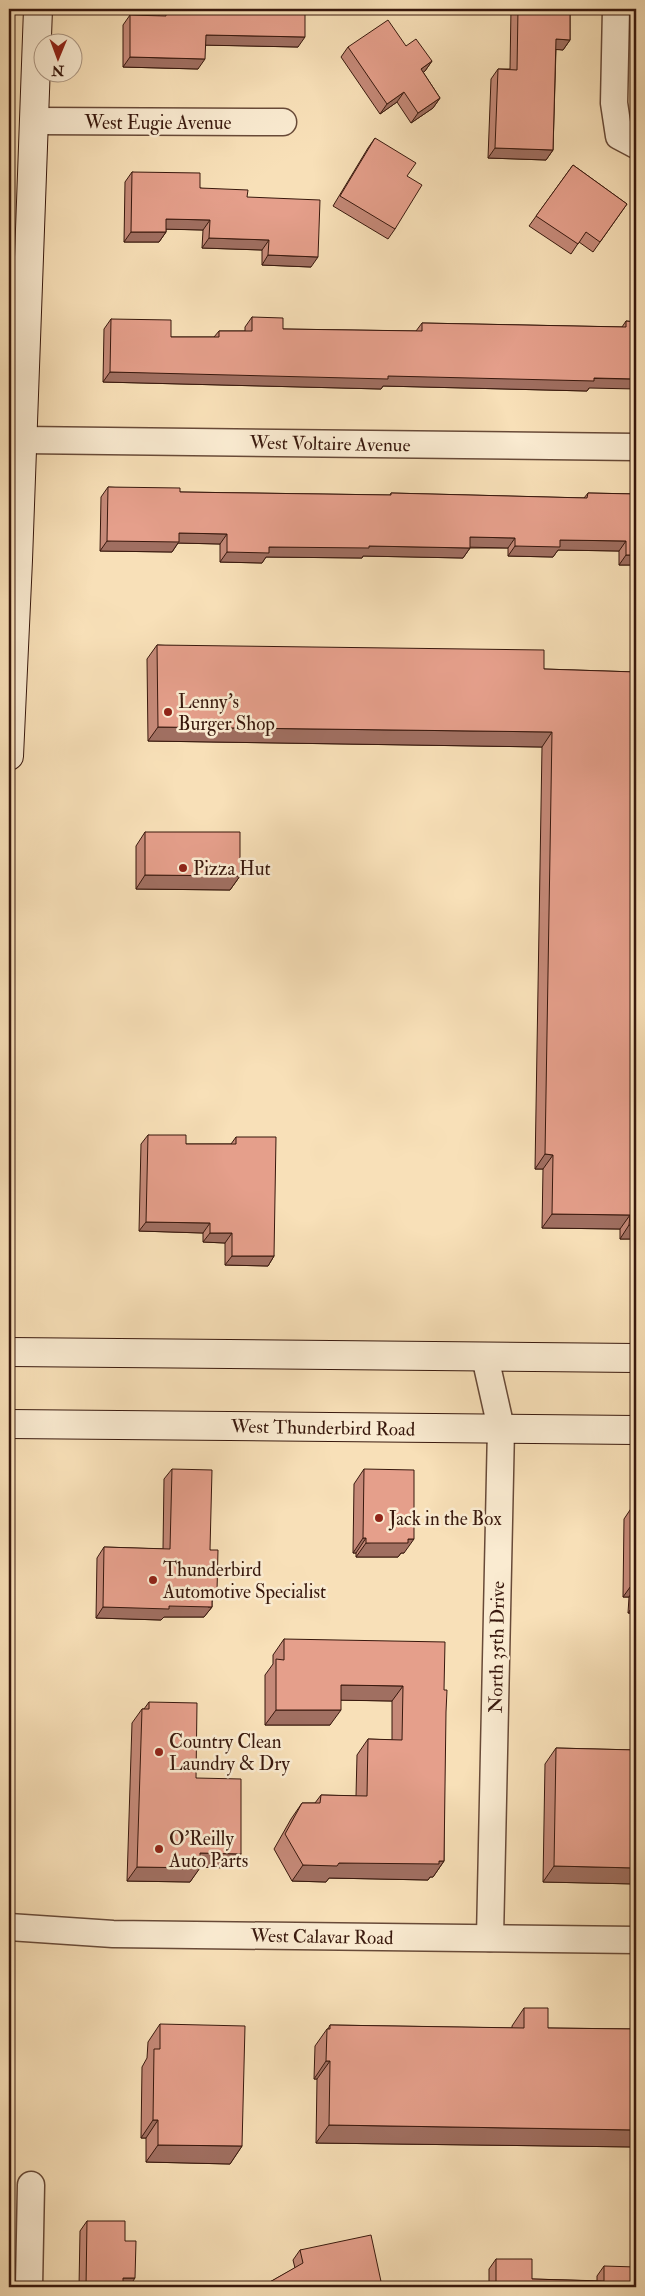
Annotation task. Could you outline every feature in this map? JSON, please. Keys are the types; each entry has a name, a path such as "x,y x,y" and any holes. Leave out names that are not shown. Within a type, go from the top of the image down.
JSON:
{"main road":[{"path":"9,756 23,440 38,9"},
{"path":"9,1352 636,1358"},
{"name":"West Thunderbird Road","path":"9,1424 636,1430"}],"street":[{"path":"616,9 614,103 628,141"},
{"name":"West Eugie Avenue","path":"34,121 283,122"},
{"name":"West Voltaire Avenue","path":"23,440 636,447"},
{"name":"North 35th Drive","path":"485,1357 501,1428 490,1938"},
{"name":"West Calavar Road","path":"9,1927 113,1934 636,1940"},
{"path":"29,2287 31,2184"}],"building":[{"path":"166,9 305,9 305,37 206,35 205,59 130,57 130,15 166,16"},
{"path":"518,9 570,9 570,40 556,39 553,150 495,148 498,69 517,70"},
{"path":"388,20 406,46 416,39 432,61 421,69 440,98 418,113 404,92 387,104 348,47"},
{"path":"375,138 416,163 407,176 422,185 395,229 340,196"},
{"path":"573,165 627,204 600,242 586,232 578,244 536,216"},
{"path":"132,172 200,173 200,188 248,190 247,197 320,200 318,257 268,255 269,240 209,238 210,220 166,219 166,232 131,232"},
{"path":"252,317 283,318 283,329 422,331 422,323 626,327 626,321 636,322 636,379 594,378 594,381 388,376 388,379 110,372 111,319 171,320 171,337 219,337 219,331 252,331"},
{"path":"108,487 180,488 180,492 391,495 391,493 587,498 588,493 636,494 636,555 626,555 626,541 560,540 560,547 515,546 515,538 470,537 470,548 269,547 269,553 227,552 227,534 179,533 179,542 107,541"},
{"path":"157,645 544,650 544,669 636,672 636,1225 629,1225 630,1215 552,1214 553,1155 545,1154 552,732 158,727"},
{"path":"145,832 240,832 240,876 145,875"},
{"path":"148,1135 186,1135 186,1144 236,1144 236,1137 276,1137 274,1256 232,1256 232,1233 210,1233 210,1223 146,1222"},
{"path":"172,1469 212,1470 210,1550 218,1550 217,1591 215,1591 215,1597 212,1597 212,1607 169,1606 169,1609 103,1607 104,1547 170,1549"},
{"name":"Jack in the Box","path":"364,1469 414,1470 414,1539 408,1539 408,1543 366,1543 366,1538 363,1538"},
{"path":"634,1504 636,1505 636,1583 633,1583"},
{"path":"284,1639 445,1642 444,1690 447,1690 444,1861 439,1861 439,1864 339,1863 337,1866 303,1865 285,1834 302,1803 320,1803 321,1795 367,1796 368,1739 402,1740 403,1686 341,1685 341,1710 276,1710 276,1659 284,1660"},
{"path":"149,1702 197,1703 196,1778 241,1779 241,1854 200,1853 200,1868 137,1867 142,1709 149,1709"},
{"path":"556,1748 636,1750 636,1868 554,1866"},
{"path":"524,2008 548,2008 548,2028 636,2029 636,2130 329,2125 330,2061 326,2061 327,2029 330,2029 330,2025 524,2028"},
{"path":"160,2024 245,2026 242,2146 158,2145 158,2120 153,2120 154,2049 160,2049"},
{"path":"87,2221 125,2221 125,2241 136,2241 135,2278 123,2278 123,2287 86,2287"},
{"path":"371,2235 382,2286 261,2287 303,2263 300,2250"},
{"path":"496,2259 532,2259 532,2279 604,2281 604,2266 636,2267 636,2287 496,2287"}],"place":[{"name":"Lenny's Burger Shop","path":"168,712"},
{"name":"Pizza Hut","path":"183,868"},
{"name":"Jack in the Box","path":"379,1518"},
{"name":"Thunderbird Automotive Specialist","path":"153,1580"},
{"name":"Country Clean Laundry & Dry","path":"159,1752"},
{"name":"O'Reilly Auto Parts","path":"159,1849"}]}
